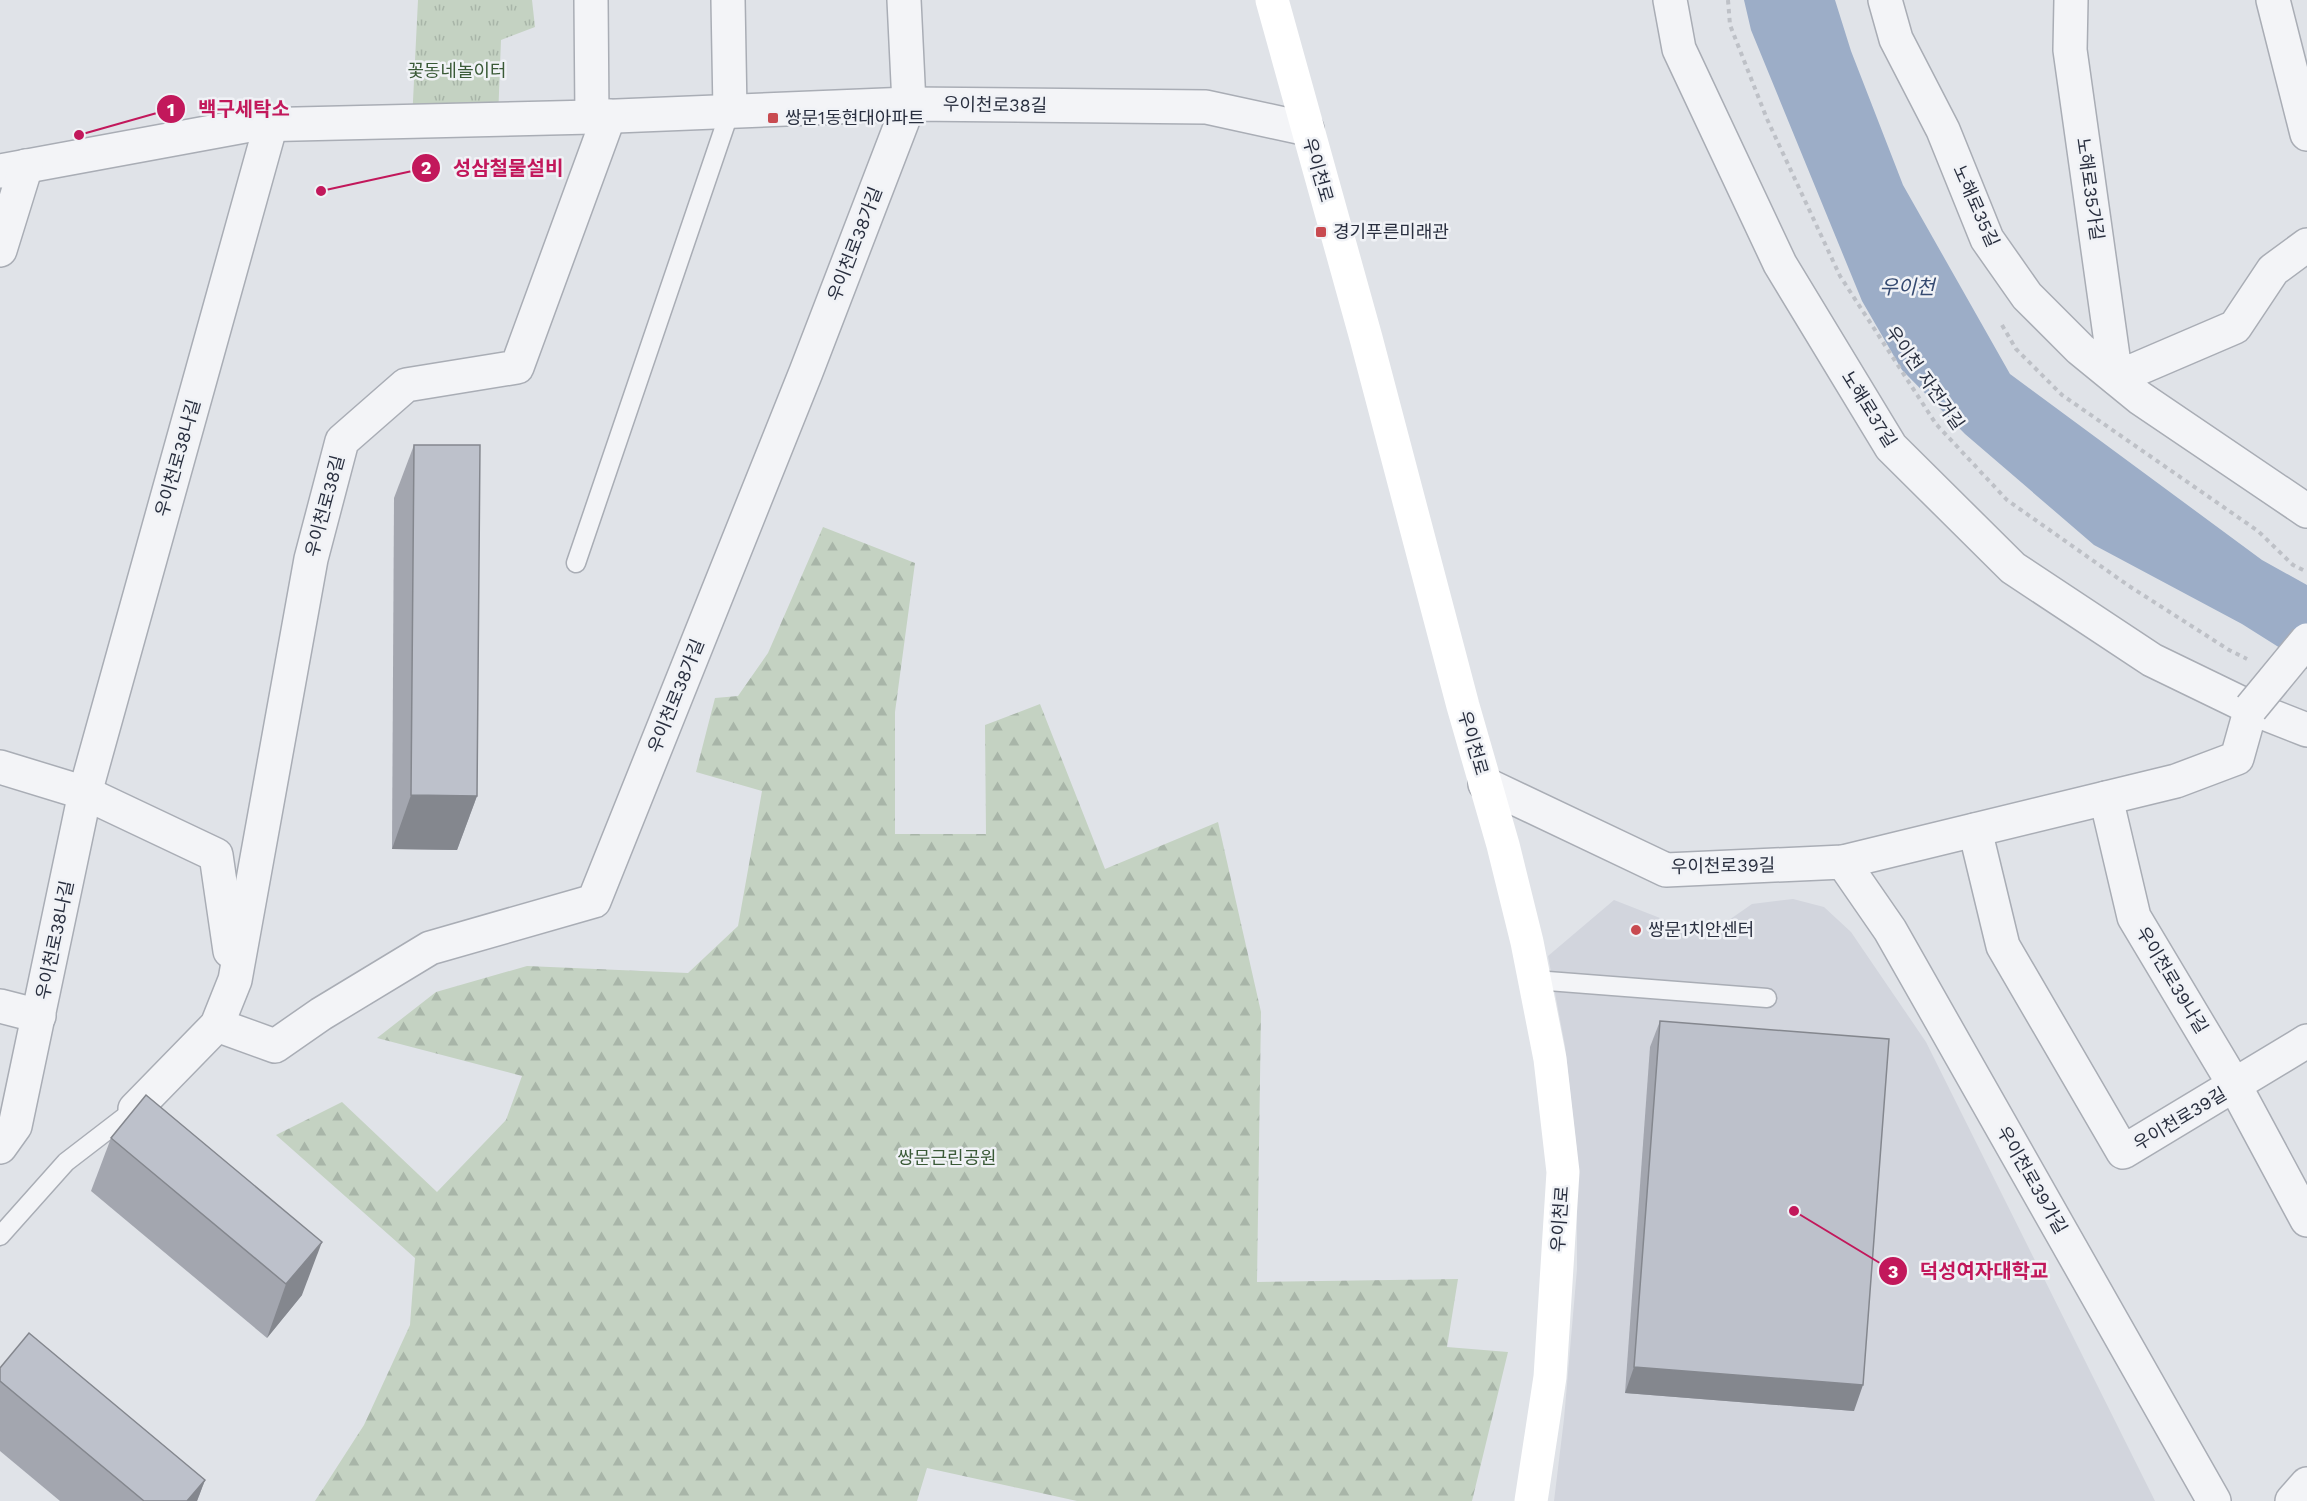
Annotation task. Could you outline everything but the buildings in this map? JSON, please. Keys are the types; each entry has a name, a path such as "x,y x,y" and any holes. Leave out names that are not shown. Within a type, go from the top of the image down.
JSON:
{"street":[{"path":"591,0 601,116"},
{"path":"728,0 730,111"},
{"path":"904,0 909,104"},
{"name":"우이천로","path":"1272,0 1503,845 1535,980 1550,1059 1563,1172 1550,1377 1531,1501"},
{"name":"노해로37길","path":"1670,0 1679,49 1780,264 1891,447 2013,568 2152,660 2252,708"},
{"name":"노해로35길","path":"1885,0 1896,39 1943,130 1987,239 2027,296 2080,349 2140,398 2307,511"},
{"name":"노해로35가길","path":"2071,0 2070,50 2116,378"},
{"path":"2273,0 2295,36 2307,134"},
{"name":"우이천로38길","path":"13,169 250,125 601,116 909,104 1206,107 1307,129"},
{"name":"우이천로38가길","path":"217,1025 275,1046 321,1014 430,948 594,901 806,372 909,104"},
{"name":"우이천로38길","path":"217,1025 235,980 310,559 342,441 406,386 517,367 601,116"},
{"name":"우이천로38나길","path":"0,1147 15,1126 86,793 271,124"},
{"path":"0,249 13,169"},
{"path":"2116,378 2235,327 2273,270 2307,246"},
{"path":"2307,640 2252,708 2307,730"},
{"name":"우이천로39길","path":"1485,784 1666,870 1843,862 2176,781 2237,758 2252,708"},
{"path":"0,767 86,793 216,855 235,980"},
{"name":"우이천로39나길","path":"2106,798 2134,917 2235,1086 2307,1220"},
{"name":"우이천로39길","path":"1975,830 2003,946 2123,1152 2235,1086"},
{"name":"우이천로39가길","path":"1843,862 1890,930 2214,1501"},
{"name":"우이천로38나길","path":"0,1006 39,1016"},
{"path":"135,1109 217,1025"},
{"path":"2235,1086 2307,1041"},
{"path":"2292,1501 2307,1484"}],"lane":[{"path":"576,563 730,111"},
{"path":"1535,980 1767,998"},
{"path":"0,1236 66,1162 135,1109"}],"path":[{"name":"우이천 자전거길","path":"1728,0 1730,25 1767,119 1839,276 1936,424 2007,500 2129,586 2248,660"}],"shaded area":[{"path":"1793,899 1824,907 1851,932 1926,1042 2155,1501 1554,1501 1564,1419 1577,1269 1577,1152 1565,1046 1548,956 1614,900 1706,936 1752,904"}],"green space":[{"name":"꽃동네놀이터","path":"418,0 532,0 535,27 501,40 498,119 412,121"},
{"name":"쌍문근린공원","path":"823,527 915,563 895,712 895,834 986,834 985,725 1040,704 1105,869 1218,822 1261,1012 1257,1282 1458,1279 1447,1347 1508,1352 1472,1501 1077,1501 927,1468 917,1501 315,1501 364,1425 410,1325 415,1258 276,1135 342,1102 437,1192 506,1120 522,1076 377,1038 436,992 527,966 688,973 738,926 762,791 696,772 715,698 738,696 768,653"}],"water":[{"name":"우이천","path":"1744,0 1835,0 1851,51 1903,185 2010,374 2262,560 2307,585 2307,665 2242,624 2094,545 1965,434 1902,370 1862,301 1751,30"}],"place":[{"name":"쌍문1동현대아파트","path":"773,118"},
{"name":"백구세탁소","path":"79,135"},
{"name":"성삼철물설비","path":"321,191"},
{"name":"경기푸른미래관","path":"1321,232"},
{"name":"쌍문1치안센터","path":"1636,930"},
{"name":"덕성여자대학교","path":"1794,1211"}]}
